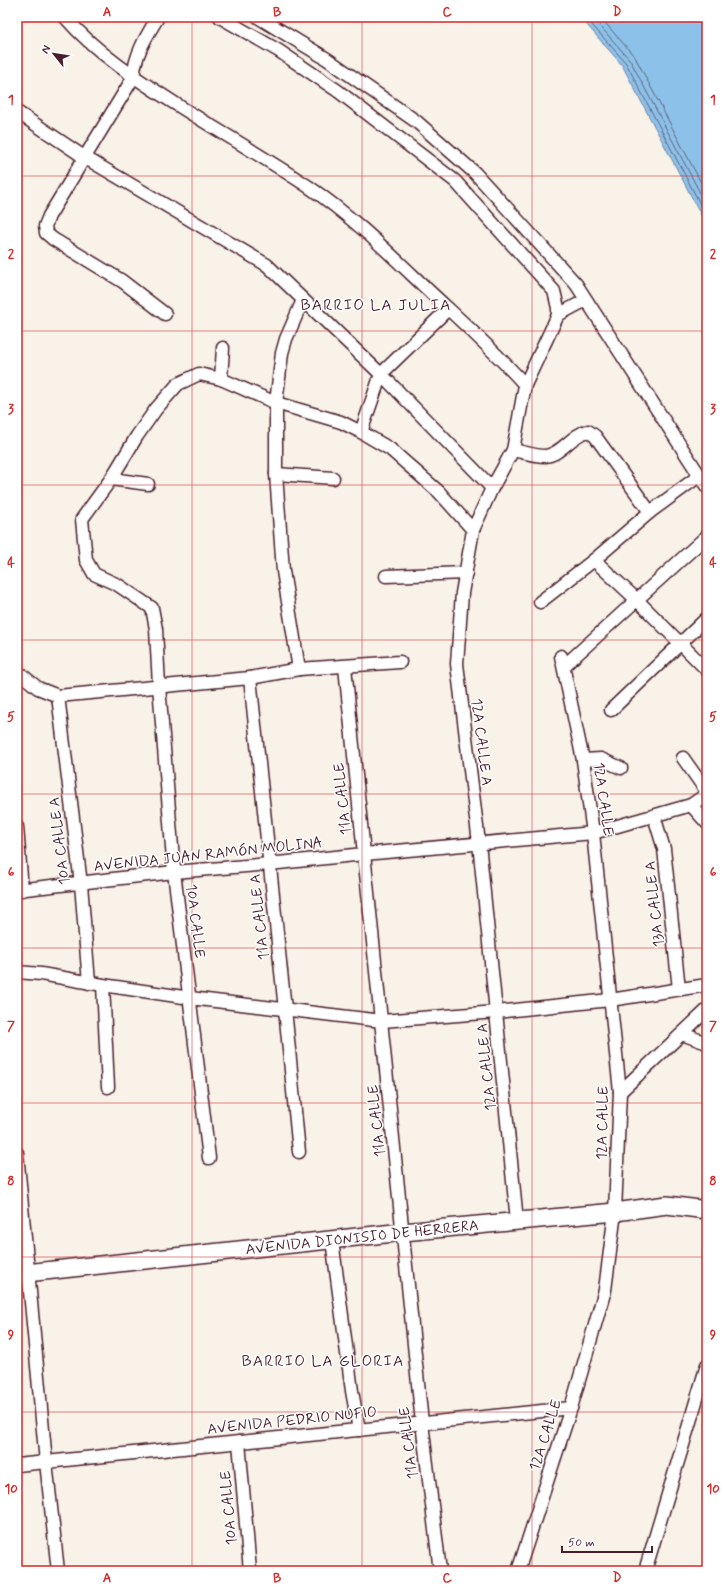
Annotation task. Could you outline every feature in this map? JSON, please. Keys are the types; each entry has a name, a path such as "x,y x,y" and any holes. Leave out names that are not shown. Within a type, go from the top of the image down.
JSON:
{"street":[{"path":"65,17 81,35 133,78 315,192 343,212 376,241 508,366 525,385"},
{"path":"158,17 141,44 134,65 133,78 84,157 49,216 45,226 46,233 122,281 166,314"},
{"path":"220,17 279,51 338,91 455,181 554,291 558,315 586,300"},
{"path":"258,17 327,59 417,122 475,173 576,284 707,487"},
{"path":"17,112 84,157 267,265 381,374 492,488"},
{"path":"424,158 436,139"},
{"path":"299,669 283,571 276,474 276,403 282,353 286,339 303,300"},
{"path":"361,432 381,374 448,309"},
{"name":"12A CALLE A","path":"517,1221 479,843 457,664 462,593 473,530 492,488 513,450 525,385 558,315"},
{"path":"221,379 223,348"},
{"path":"148,484 111,479 137,436 156,409 178,384 198,374 221,379 276,403 341,422 390,448 439,492 473,530"},
{"path":"513,450 544,456 552,454 582,432 588,431 595,436 650,512"},
{"path":"276,474 333,478"},
{"path":"540,602 594,560 650,512 699,476"},
{"name":"10A CALLE","path":"111,479 82,519 86,560 94,574 118,585 152,608 156,629 159,686 174,872 209,1158"},
{"path":"637,600 707,536"},
{"path":"594,560 637,600 707,670"},
{"path":"386,576 466,573"},
{"name":"12A CALLE","path":"518,1571 571,1408 605,1290 615,1212 620,1092 593,833 583,760 563,661 637,600"},
{"path":"611,710 707,618"},
{"path":"17,671 38,688 58,696 250,678 299,669 400,662"},
{"name":"11A CALLE","path":"345,667 422,1423 440,1571"},
{"name":"11A CALLE A","path":"250,678 299,1152"},
{"name":"10A CALLE A","path":"58,696 81,884 89,983"},
{"path":"682,758 707,793"},
{"path":"583,760 601,760 621,768"},
{"name":"AVENIDA JUAN RAMÓN MOLINA","path":"19,890 174,872 593,833 691,805 707,793"},
{"path":"691,805 707,823"},
{"name":"13A CALLE A","path":"654,816 664,849 679,989"},
{"path":"17,827 19,890"},
{"path":"17,972 41,974 89,983 190,998 382,1021 496,1012 610,1000 707,985"},
{"path":"102,985 108,1087"},
{"path":"620,1092 707,1010"},
{"path":"682,1034 707,1043"},
{"path":"17,1153 23,1273 58,1571"},
{"name":"AVENIDA DIONISIO DE HERRERA","path":"23,1273 403,1232 615,1212 667,1205 707,1210"},
{"path":"332,1240 352,1391 359,1430"},
{"path":"645,1571 707,1365"},
{"name":"AVENIDA PEDRIO NUFIO","path":"17,1465 571,1408"},
{"name":"10A CALLE","path":"239,1442 250,1571"}],"shaded area":[{"path":"17,1209 23,1264 17,1265"}],"water":[{"path":"580,17 707,17 707,226 622,65"}],"district":[{"name":"BARRIO LA JULIA","path":"376,304"},
{"name":"BARRIO LA GLORIA","path":"323,1360"}]}
